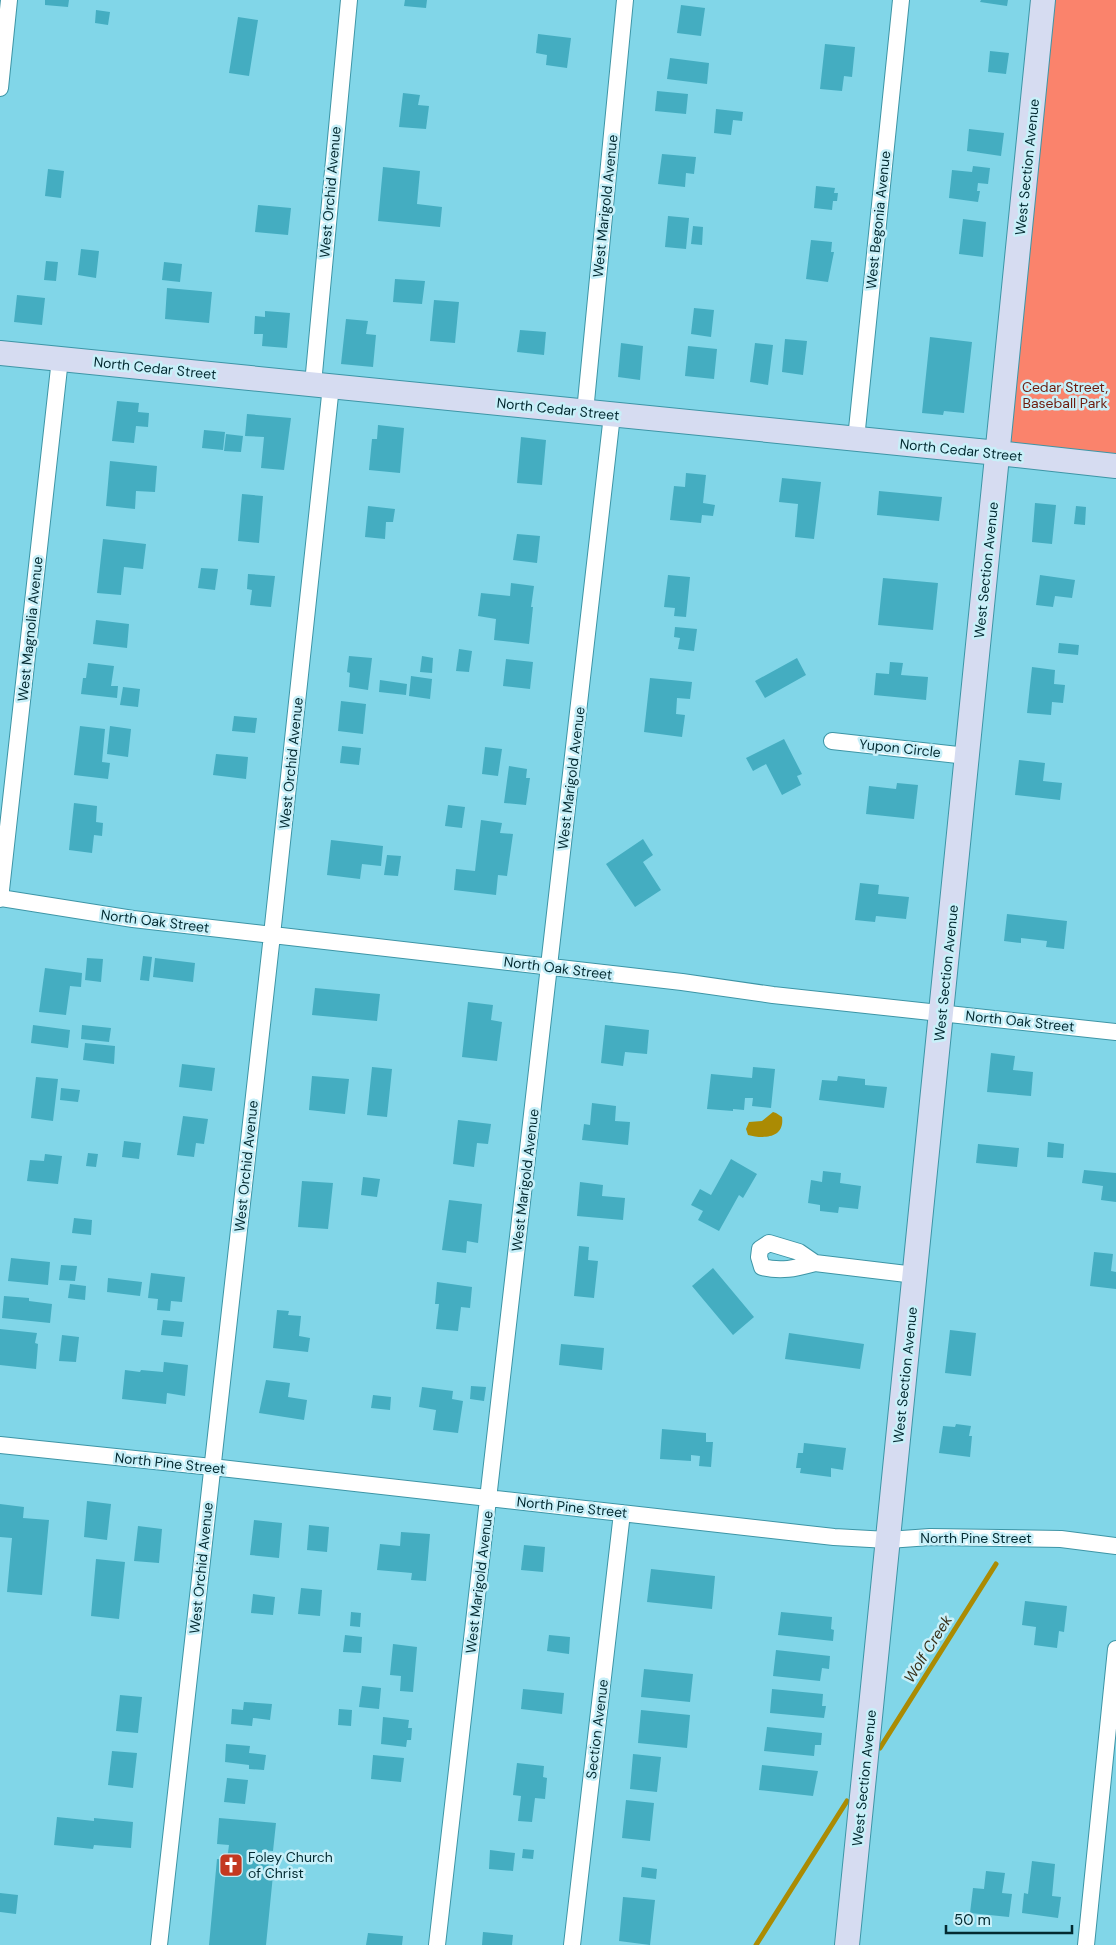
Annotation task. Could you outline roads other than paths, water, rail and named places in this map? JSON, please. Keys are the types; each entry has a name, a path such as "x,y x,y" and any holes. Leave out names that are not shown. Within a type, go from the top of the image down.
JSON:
{"street":[{"path":"0,88 9,0"},
{"name":"West Orchid Avenue","path":"159,1945 272,935 322,385 349,0"},
{"name":"West Marigold Avenue","path":"585,412 625,0"},
{"name":"West Begonia Avenue","path":"856,439 901,0"},
{"name":"West Section Avenue","path":"848,1945 1043,0"},
{"name":"North Cedar Street","path":"0,352 1116,466"},
{"name":"West Magnolia Avenue","path":"0,899 60,359"},
{"name":"West Marigold Avenue","path":"437,1945 612,415"},
{"name":"Yupon Circle","path":"832,741 967,756"},
{"name":"North Oak Street","path":"0,899 133,919 773,995 1116,1032"},
{"path":"815,1263 915,1275"},
{"name":"North Pine Street","path":"0,1445 834,1537 888,1540 930,1537 1061,1539 1116,1546"},
{"name":"Section Avenue","path":"572,1945 622,1513"},
{"path":"1086,1945 1116,1650"}],"waterway":[{"name":"Wolf Creek","path":"880,1748 996,1564"},
{"name":"Wolf Creek","path":"756,1945 847,1801"}],"place":[{"name":"Foley Church of Christ","path":"231,1865"}],"park label":[{"name":"Cedar Street, Baseball Park","path":"1065,396"}]}
